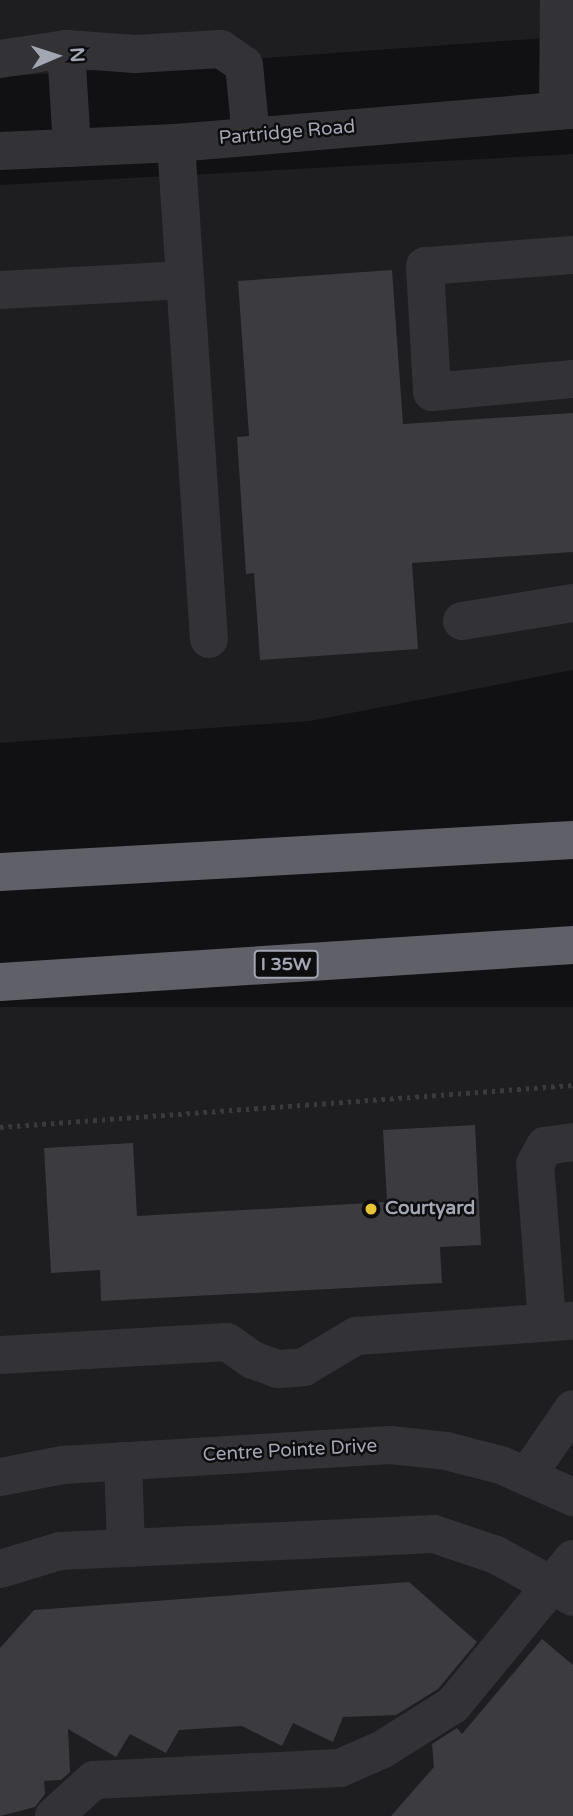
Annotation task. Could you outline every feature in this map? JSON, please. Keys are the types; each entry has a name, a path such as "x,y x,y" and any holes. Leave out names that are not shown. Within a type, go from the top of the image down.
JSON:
{"highway":[{"path":"0,872 573,840"},
{"name":"I 35W","path":"0,982 573,945"}],"street":[{"path":"559,0 565,110"},
{"path":"66,49 72,148"},
{"path":"0,59 66,49 135,54 221,49 244,65 251,136"},
{"name":"Partridge Road","path":"0,151 176,143 565,110"},
{"path":"176,143 209,639"},
{"path":"573,255 425,267 432,391 573,379"},
{"path":"0,290 184,280"},
{"path":"462,621 573,603"},
{"path":"0,1355 227,1342 253,1360 278,1369 304,1367 356,1336 560,1322 535,1164 545,1146 573,1142"},
{"path":"527,1476 573,1409"},
{"name":"Centre Pointe Drive","path":"0,1476 46,1467 390,1445 446,1451 527,1476 573,1497"},
{"path":"123,1461 126,1547"},
{"path":"0,1569 60,1551 434,1534 566,1580 453,1705 383,1749 340,1768 94,1780 54,1816"}],"path":[{"path":"0,1127 573,1085"}],"shaded area":[{"path":"0,0 573,0 573,36 0,77"},
{"path":"573,154 573,670 310,721 0,743 0,185"},
{"path":"0,1007 573,1007 573,1816 0,1816"}],"building":[{"path":"392,270 403,424 573,413 573,552 412,563 418,649 260,660 254,573 246,574 237,437 249,436 238,281"},
{"name":"Courtyard","path":"475,1125 481,1245 440,1247 442,1283 101,1301 100,1270 51,1273 44,1148 133,1143 137,1216 387,1202 383,1130"},
{"path":"409,1582 477,1642 438,1689 396,1715 343,1717 333,1742 293,1723 282,1746 242,1726 179,1730 166,1753 130,1734 116,1757 68,1729 70,1772 61,1780 44,1781 45,1794 35,1807 0,1816 0,1648 34,1610"},
{"path":"542,1639 573,1665 573,1816 391,1816 434,1767 432,1744 457,1728 462,1734"}],"place":[{"name":"Courtyard","path":"371,1209"}]}
